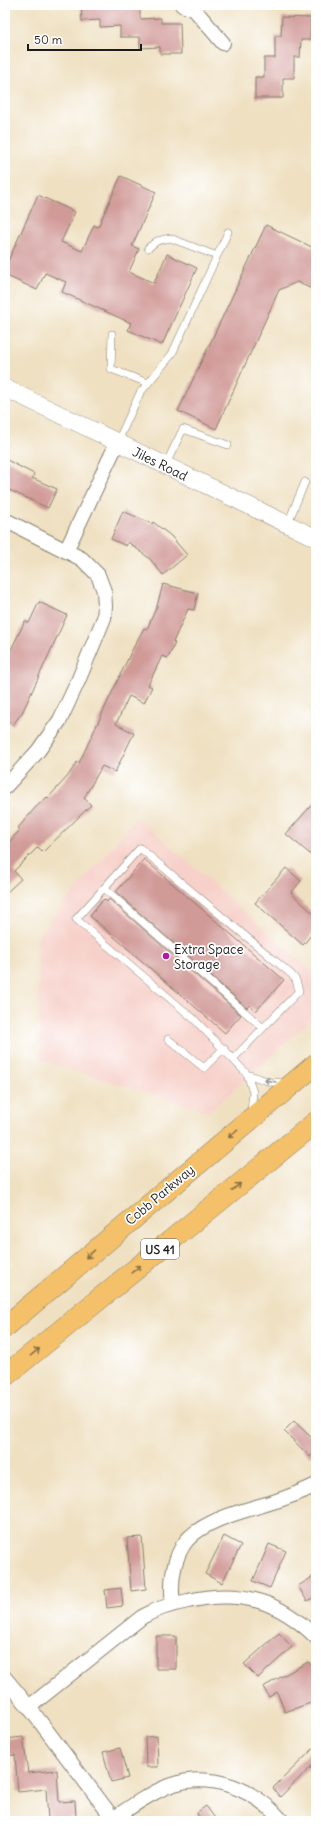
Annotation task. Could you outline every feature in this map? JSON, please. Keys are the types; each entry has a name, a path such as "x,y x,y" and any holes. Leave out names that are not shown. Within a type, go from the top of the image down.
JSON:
{"main road":[{"name":"Cobb Parkway","path":"5,1327 316,1064"},
{"name":"US 41","path":"5,1376 316,1122"}],"street":[{"path":"182,5 194,9 223,43"},
{"name":"Jiles Road","path":"5,388 165,467 316,538"},
{"path":"66,550 117,443"},
{"path":"5,520 82,559 98,575 104,591 104,618 60,720 38,751 5,787"},
{"path":"173,1604 172,1581 177,1559 181,1549 194,1534 214,1522 284,1498 316,1485"},
{"path":"29,1707 142,1617 157,1609 173,1604 214,1597 232,1596 250,1599 268,1604 283,1611 316,1637"},
{"path":"5,1678 29,1707 113,1820 170,1786 185,1782 200,1781 223,1783 248,1792 264,1804 282,1821"}],"lane":[{"path":"117,443 140,393 172,354 228,232"},
{"path":"148,248 157,241 170,238 217,256"},
{"path":"112,334 111,370 148,383"},
{"path":"165,467 183,429 228,445"},
{"path":"287,525 305,482"},
{"path":"233,1059 299,991 296,980 291,974 140,848 76,919 194,1019 224,1048 233,1059 247,1074 253,1092 253,1102 248,1121"},
{"path":"104,888 263,1028"},
{"path":"168,1039 204,1068 224,1048"},
{"path":"247,1074 270,1082 295,1082"}],"shaded area":[{"name":"Extra Space Storage","path":"137,817 316,975 316,1015 209,1112 41,1060 37,937"}],"building":[{"path":"81,5 120,5 120,9 140,8 140,19 161,18 161,23 180,23 181,54 160,54 160,47 140,48 140,37 120,37 120,26 100,27 100,20 82,21"},
{"path":"282,17 311,18 310,40 301,40 300,57 294,57 294,78 283,78 283,98 255,98 255,77 264,77 264,58 275,58 275,36 281,36"},
{"path":"121,176 156,192 132,246 139,249 129,272 154,283 167,254 197,268 162,345 128,330 131,323 62,292 66,282 45,273 37,290 5,275 5,268 38,195 75,212 61,242 82,251 94,225 98,227"},
{"path":"266,225 316,249 316,291 297,282 279,290 216,429 178,411"},
{"path":"5,459 34,474 32,478 57,489 48,508 5,488"},
{"path":"123,511 152,524 153,522 171,536 187,555 163,575 150,559 128,542 126,546 111,539"},
{"path":"163,584 198,593 194,610 188,609 173,642 175,643 168,658 162,656 148,685 152,687 144,703 129,696 116,724 134,733 115,772 102,766 84,798 91,805 43,852 38,847 14,871 21,879 5,894 5,846 20,830 18,828 35,808 47,797 48,798 68,776 77,762 79,763 131,652 144,628 147,629 157,606"},
{"path":"39,602 67,615 23,711 13,725 5,720 5,662 25,621 29,623"},
{"path":"316,800 316,859 286,834"},
{"path":"144,859 284,980 256,1011 249,1005 247,1008 116,892"},
{"path":"286,868 301,881 291,893 316,916 316,929 303,945 255,903"},
{"path":"104,899 107,902 109,899 241,1015 225,1033 90,916"},
{"path":"294,1421 316,1442 316,1450 310,1457 284,1431"},
{"path":"224,1536 241,1545 222,1583 205,1574"},
{"path":"142,1537 146,1589 131,1591 127,1538"},
{"path":"269,1544 286,1551 270,1588 253,1581"},
{"path":"316,1575 316,1596 307,1601 298,1586"},
{"path":"121,1588 123,1606 107,1608 105,1590"},
{"path":"279,1633 292,1647 258,1678 244,1664"},
{"path":"156,1636 176,1636 176,1669 156,1669"},
{"path":"308,1662 316,1670 316,1701 285,1712 277,1692 269,1697 263,1687"},
{"path":"157,1736 158,1767 146,1767 145,1737"},
{"path":"23,1737 28,1773 57,1770 59,1802 75,1801 76,1817 48,1820 46,1789 18,1792 15,1755 5,1756 5,1739"},
{"path":"316,1746 316,1762 280,1797 273,1788"},
{"path":"120,1748 128,1778 111,1782 103,1752"},
{"path":"206,1806 217,1821 203,1821 196,1813"}],"place":[{"name":"Extra Space Storage","path":"166,956"}]}
